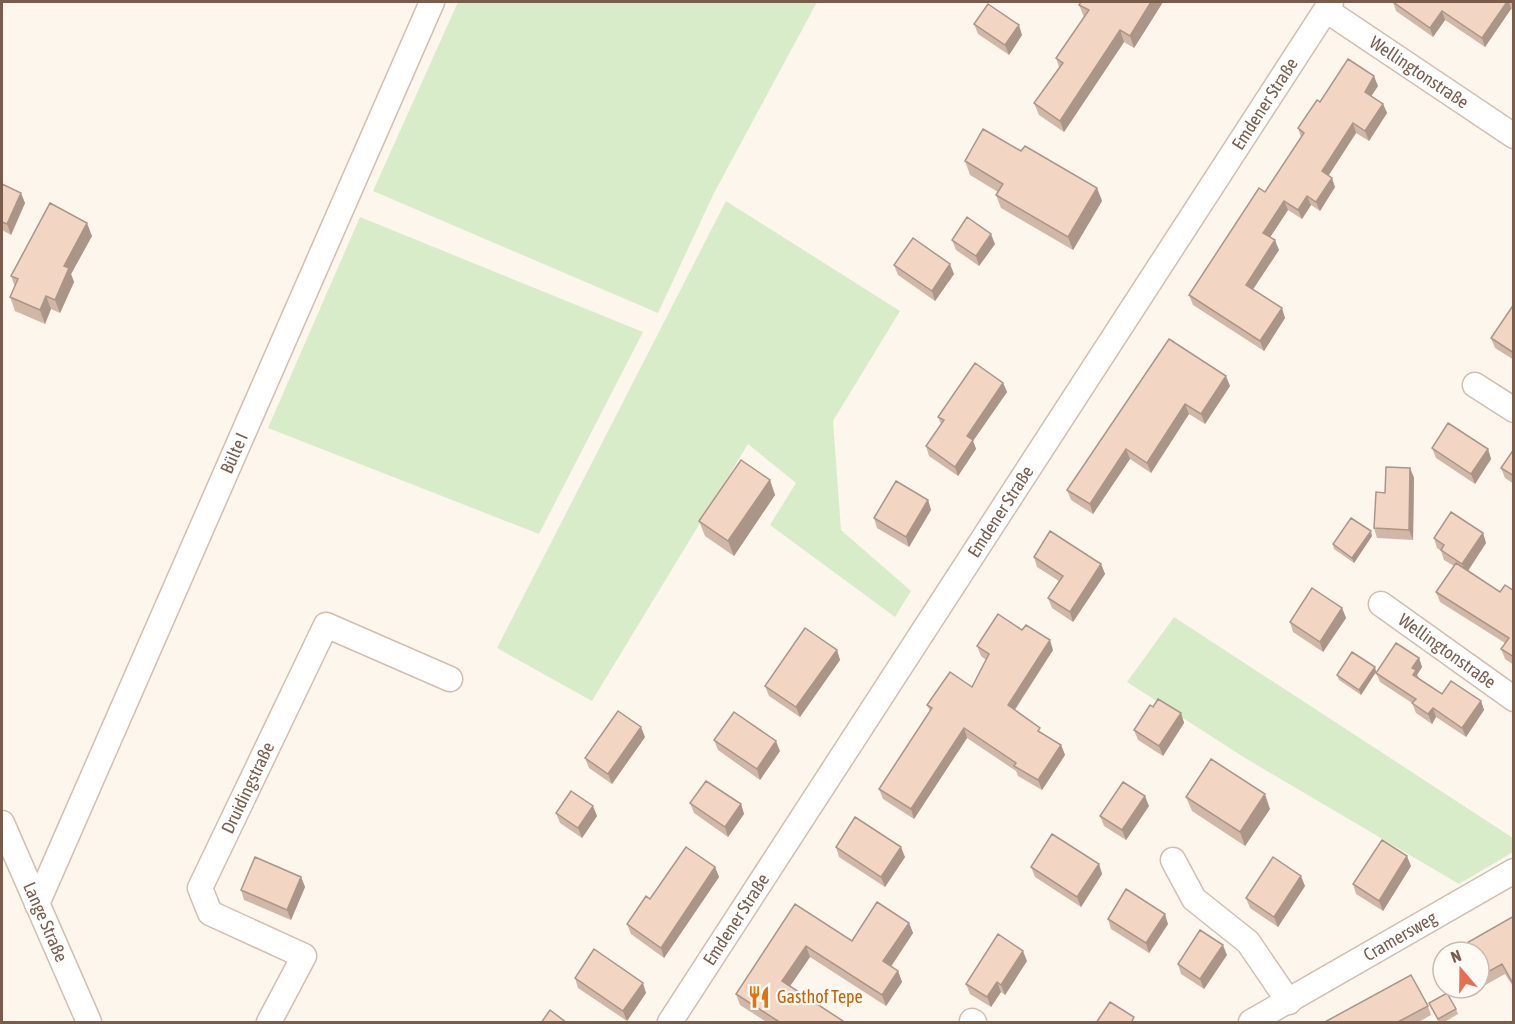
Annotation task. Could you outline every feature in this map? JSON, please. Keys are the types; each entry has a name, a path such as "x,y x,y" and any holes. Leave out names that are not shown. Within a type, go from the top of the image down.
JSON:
{"street":[{"name":"Bülte I","path":"37,904 432,2"},
{"name":"Wellingtonstraße","path":"1329,6 1514,136"},
{"name":"Emdener Straße","path":"670,1023 1329,6"},
{"path":"1475,385 1514,410"},
{"name":"Wellingtonstraße","path":"1381,604 1514,699"},
{"name":"Druidingstraße","path":"269,1023 304,956 210,913 200,888 326,625 450,679"},
{"name":"Lange Straße","path":"2,823 89,1023"},
{"path":"1173,860 1194,899 1248,942 1289,1002"},
{"name":"Cramersweg","path":"1251,1023 1514,871"}],"green space":[{"path":"458,2 817,2 714,193 658,313 373,191"},
{"path":"726,201 900,311 833,421 841,530 911,591 895,617 770,525 796,483 748,444 592,701 497,648"},
{"path":"360,217 643,332 539,534 268,428"},
{"path":"1174,617 1513,838 1513,852 1459,884 1245,758 1127,682"}],"building":[{"path":"1081,2 1151,2 1130,36 1120,30 1060,121 1034,103 1063,63 1056,58 1089,10 1079,5"},
{"path":"1393,2 1507,2 1482,38 1442,11 1430,28"},
{"path":"988,4 1019,25 1005,45 974,24"},
{"path":"1348,59 1374,76 1365,92 1383,104 1365,131 1353,123 1322,171 1332,178 1316,202 1307,196 1298,210 1284,201 1263,233 1275,240 1246,285 1282,308 1260,341 1189,295 1259,188 1265,192 1304,133 1298,128 1317,100 1320,102"},
{"path":"983,129 1021,151 1025,146 1097,188 1068,237 996,195 1003,184 965,161"},
{"path":"2,184 21,193 7,224 2,222"},
{"path":"50,203 87,223 64,266 69,268 55,300 46,296 40,310 10,297 18,279 11,276"},
{"path":"967,217 991,234 976,256 952,240"},
{"path":"913,238 950,264 932,291 894,265"},
{"path":"1512,307 1514,308 1514,353 1491,338"},
{"path":"1169,339 1226,376 1201,414 1185,404 1147,463 1126,449 1090,504 1067,490"},
{"path":"975,363 1003,383 967,436 973,440 955,467 926,446 944,420 938,417"},
{"path":"1448,423 1488,449 1471,474 1432,448"},
{"path":"1514,449 1514,476 1501,468"},
{"path":"741,460 770,480 728,541 699,521"},
{"path":"1386,467 1410,468 1409,530 1374,528 1376,492 1385,493"},
{"path":"896,481 928,500 906,537 874,518"},
{"path":"1451,512 1483,533 1462,564 1441,550 1444,545 1434,538"},
{"path":"1351,518 1371,531 1352,558 1333,544"},
{"path":"1050,531 1101,564 1070,612 1048,598 1063,576 1034,557"},
{"path":"1456,563 1500,592 1505,585 1514,591 1514,657 1501,649 1509,638 1436,592"},
{"path":"1312,588 1342,608 1320,642 1290,622"},
{"path":"998,614 1022,630 1026,625 1050,640 1008,705 1040,728 1038,731 1061,745 1038,780 1014,766 1016,763 964,728 911,809 879,789 932,708 927,705 950,672 972,687 989,654 977,646"},
{"path":"805,628 837,650 796,707 765,686"},
{"path":"1396,643 1419,658 1412,668 1416,670 1413,675 1442,694 1451,681 1481,701 1462,728 1433,708 1428,714 1412,703 1416,699 1376,673"},
{"path":"1352,652 1375,667 1359,690 1337,675"},
{"path":"1158,699 1181,713 1159,746 1134,730 1150,705 1153,707"},
{"path":"618,711 641,727 608,774 585,758"},
{"path":"734,712 776,741 757,769 714,740"},
{"path":"1211,759 1265,794 1240,832 1186,797"},
{"path":"706,781 741,804 725,827 690,803"},
{"path":"1123,782 1145,796 1122,830 1100,816"},
{"path":"571,791 593,806 578,828 556,813"},
{"path":"855,817 901,847 881,877 836,847"},
{"path":"1052,834 1099,864 1077,897 1031,867"},
{"path":"1382,840 1407,856 1379,901 1353,884"},
{"path":"686,847 715,867 661,948 627,924 646,896 650,899"},
{"path":"255,857 301,877 287,910 241,890"},
{"path":"1273,857 1301,876 1274,917 1246,898"},
{"path":"1126,889 1165,914 1146,943 1108,919"},
{"path":"877,902 909,923 883,961 898,971 882,995 806,946 782,981 846,1023 781,1023 736,994 795,904 852,941"},
{"path":"1514,916 1514,985 1502,964 1491,970 1491,940 1472,940"},
{"path":"1200,930 1223,945 1200,979 1178,964"},
{"path":"998,934 1023,951 1001,985 997,982 987,997 966,984"},
{"path":"594,949 643,983 623,1011 575,978"},
{"path":"1411,975 1428,1006 1396,1023 1323,1023"},
{"path":"1434,1000 1451,1000 1456,1009 1438,1019 1429,1003"},
{"path":"1110,1002 1134,1017 1131,1023 1096,1023"},
{"path":"550,1010 567,1023 541,1023"}],"place":[{"name":"Gasthof Tepe","path":"759,997"}]}
